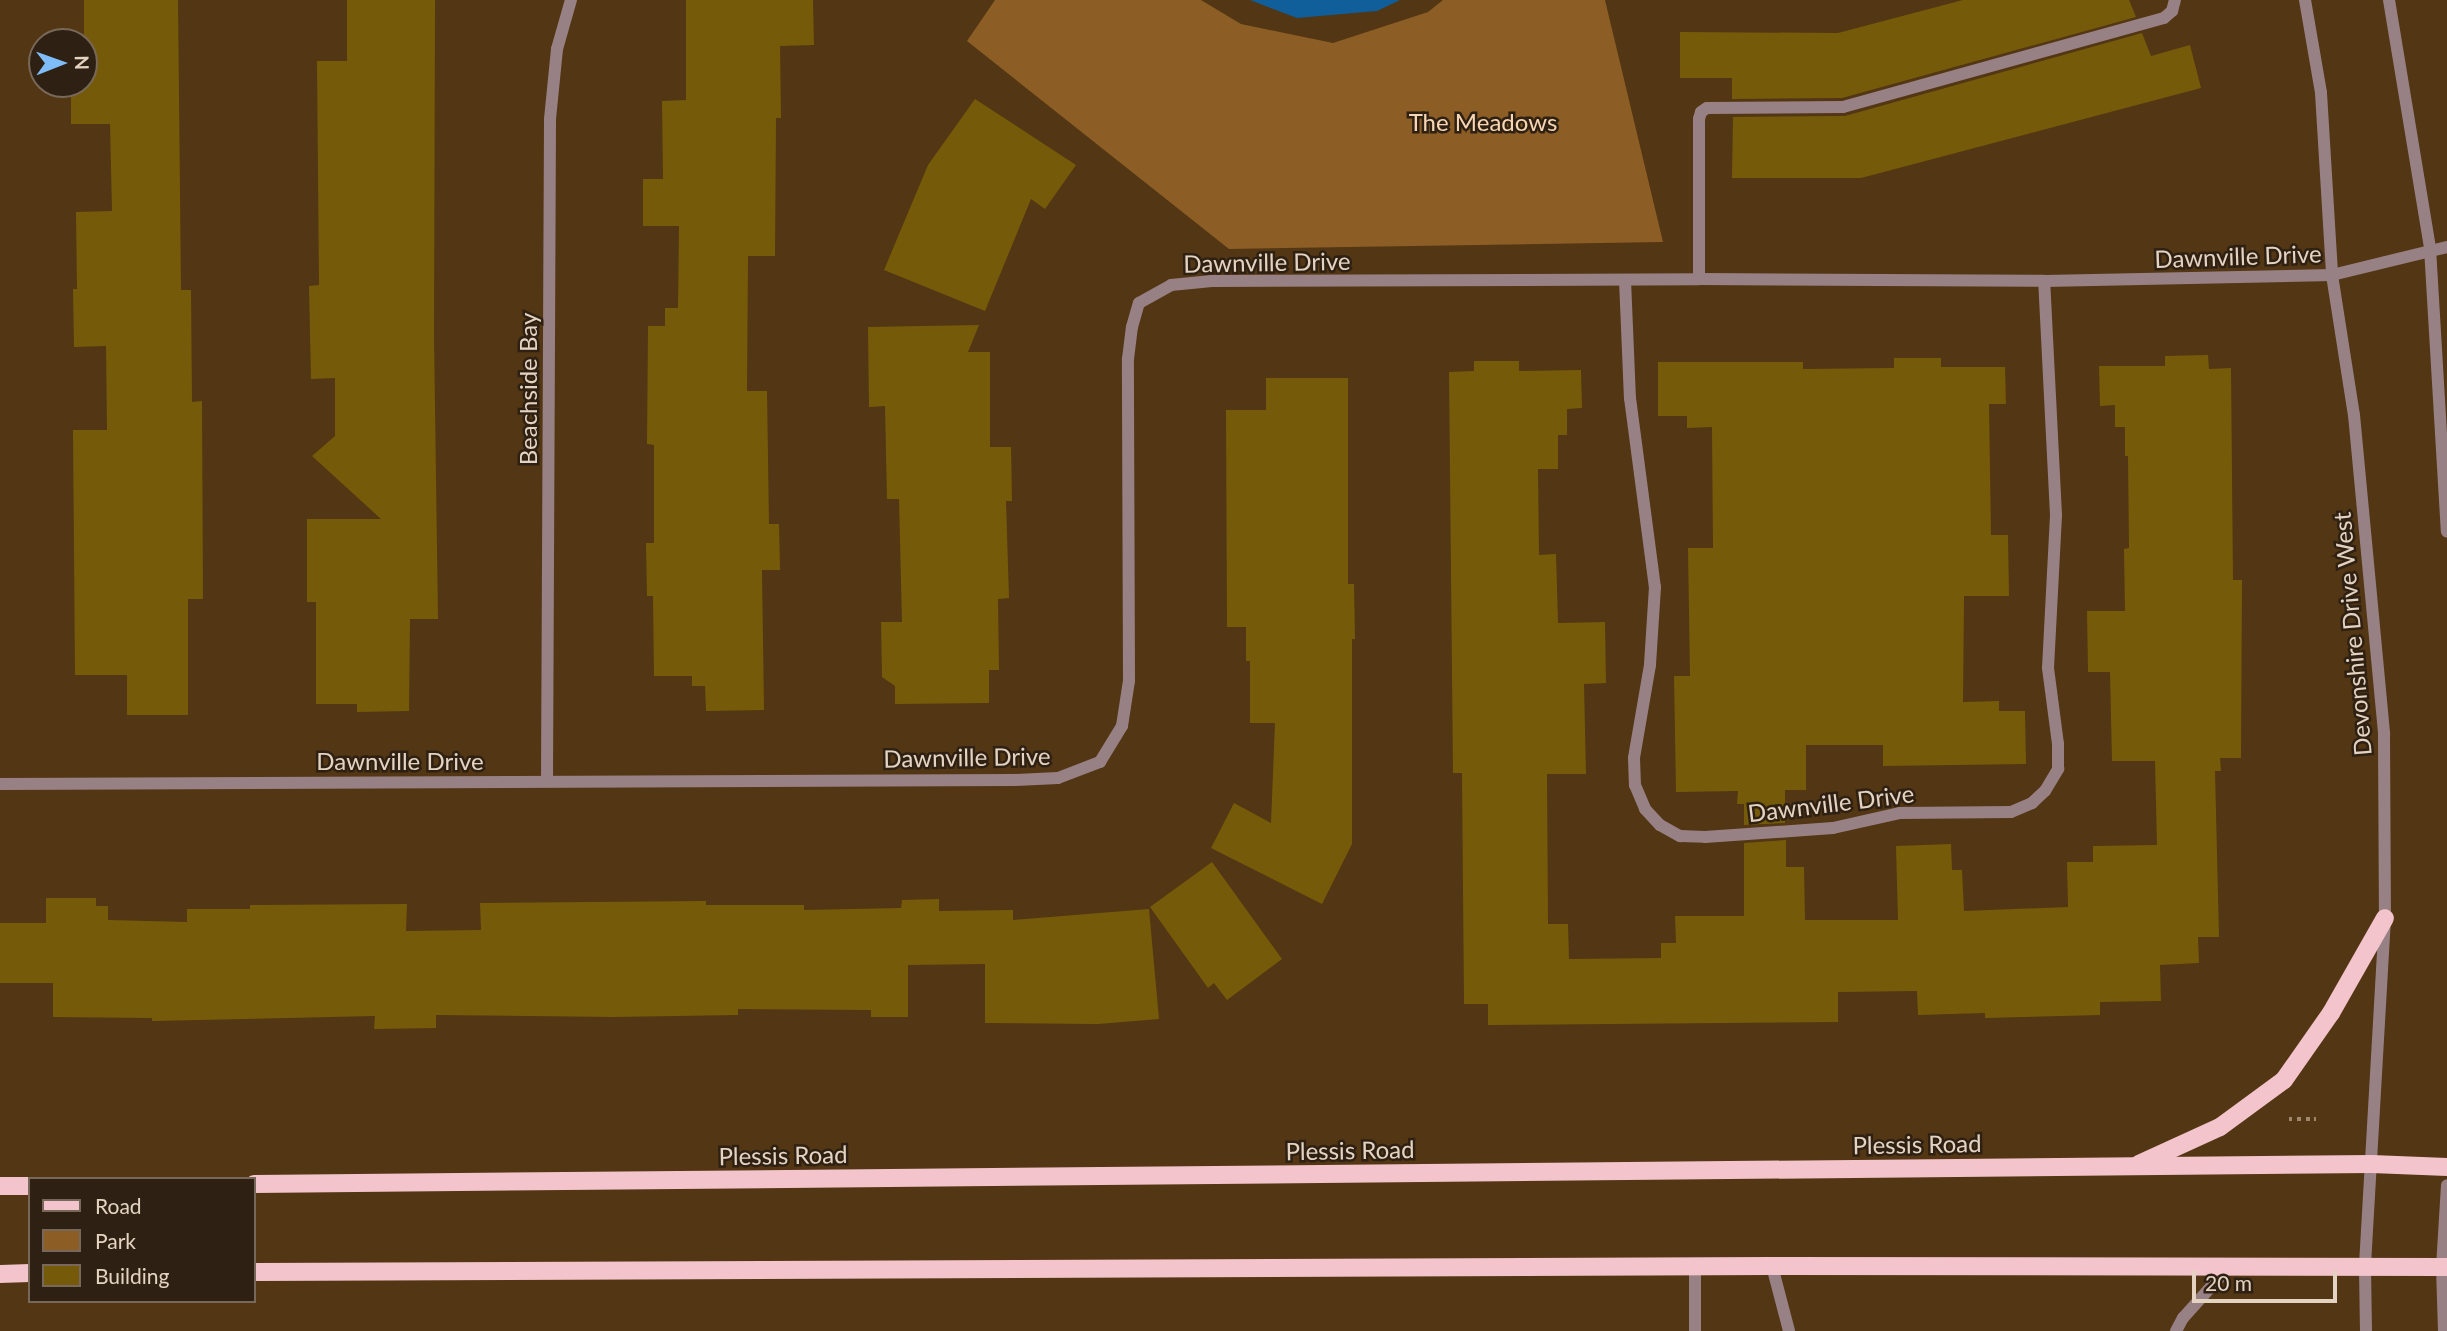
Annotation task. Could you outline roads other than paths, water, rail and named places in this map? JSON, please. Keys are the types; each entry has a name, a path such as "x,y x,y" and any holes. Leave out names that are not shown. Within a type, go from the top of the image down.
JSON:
{"main road":[{"path":"2133,1167 2220,1127 2284,1080 2331,1013 2385,918"},
{"name":"Plessis Road","path":"256,1184 2372,1164 2447,1167"},
{"path":"0,1186 28,1186"},
{"path":"256,1272 1695,1266 2227,1269 2445,1267"},
{"path":"0,1274 28,1273"}],"street":[{"name":"Beachside Bay","path":"547,781 550,119 557,49 571,0"},
{"path":"1699,279 1701,112 1707,108 1843,107 2165,18 2172,11 2175,0"},
{"name":"Devonshire Drive West","path":"2305,0 2321,93 2332,275 2354,415 2385,735 2385,918 2365,1268 2366,1331"},
{"path":"2389,0 2430,248 2447,531"},
{"name":"Dawnville Drive","path":"0,784 1014,780 1058,778 1100,762 1122,726 1129,681 1128,359 1132,327 1139,303 1171,285 1212,281 2044,281 2332,275 2430,248 2447,247"},
{"name":"Dawnville Drive","path":"1625,280 1630,398 1655,587 1650,665 1634,758 1635,785 1645,809 1660,825 1680,836 1705,837 1833,828 1900,813 2011,812 2032,803 2045,791 2058,769 2058,744 2048,668 2056,515 2044,281"},
{"path":"2444,1331 2447,1185"},
{"path":"1695,1266 1695,1331"},
{"path":"1772,1266 1789,1331"},
{"path":"2176,1331 2183,1318 2227,1269"}],"water":[{"path":"1250,0 1400,0 1377,11 1297,18"}],"park label":[{"name":"The Meadows","path":"1483,122"}]}
